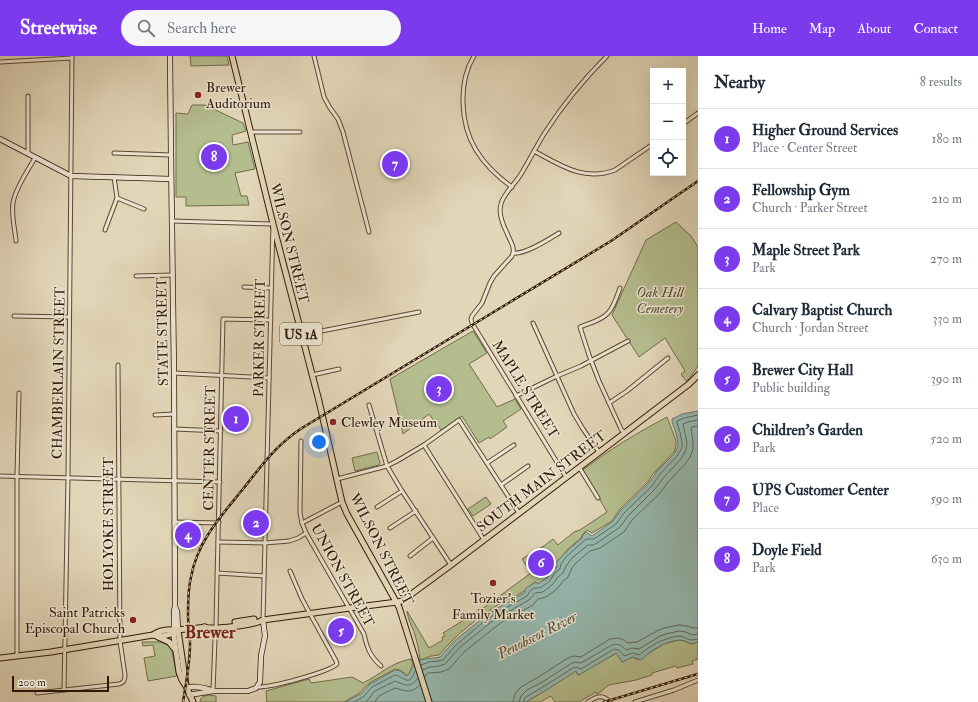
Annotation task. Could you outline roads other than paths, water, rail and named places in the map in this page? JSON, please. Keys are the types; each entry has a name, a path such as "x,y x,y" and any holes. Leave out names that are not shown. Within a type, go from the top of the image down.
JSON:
{"main road":[{"name":"STATE STREET","path":"170,56 175,607 177,611 175,631 179,672 193,702"},
{"name":"WILSON STREET","path":"232,56 312,375 342,502 347,514 397,602 429,702"},
{"path":"0,139 71,176 171,179"},
{"name":"SOUTH MAIN STREET","path":"397,602 403,600 451,565 689,384 698,375"},
{"path":"0,658 156,636 175,631 217,626 256,619 263,620 397,602"},
{"path":"190,694 213,691 248,691 258,687 260,680 260,656 264,638 263,620"},
{"name":"STATE STREET","path":"175,631 181,653 187,688"},
{"path":"156,636 169,642 176,650"},
{"path":"187,688 197,687 213,691"}],"street":[{"path":"314,56 324,97 338,119 343,132 369,232"},
{"path":"474,56 468,69 464,88 463,101 466,127 475,150 502,180 512,187"},
{"path":"559,233 526,251 513,253 513,246 506,233 500,211 501,203 521,175 552,123 588,76 607,56"},
{"path":"0,62 72,57"},
{"name":"CHAMBERLAIN STREET","path":"64,690 68,478 72,57"},
{"path":"28,96 28,154"},
{"path":"686,122 698,114"},
{"path":"251,132 300,132"},
{"path":"534,151 571,170 585,174 594,174 615,170 650,146"},
{"path":"114,153 171,155"},
{"path":"16,241 13,212 14,199 35,158"},
{"path":"105,230 117,198 114,177"},
{"path":"117,198 144,209"},
{"path":"172,220 273,224"},
{"name":"PARKER STREET","path":"263,620 273,224"},
{"name":"MAPLE STREET","path":"513,253 494,276 483,301 471,317 472,323 566,477"},
{"path":"136,276 173,275"},
{"path":"244,288 272,288"},
{"path":"620,288 609,313 603,318 580,326 591,361 624,433"},
{"path":"301,335 419,312"},
{"path":"14,316 69,317"},
{"name":"CENTER STREET","path":"213,691 215,636 217,626 223,319 271,320"},
{"path":"533,323 578,423 599,452"},
{"path":"516,396 591,361 628,341"},
{"path":"610,403 668,358"},
{"name":"HOLYOKE STREET","path":"64,690 119,684 125,679 120,641 118,365"},
{"path":"312,375 339,369"},
{"path":"174,373 269,378"},
{"path":"17,656 19,393"},
{"path":"369,405 387,466 451,565"},
{"path":"155,415 174,414"},
{"path":"337,479 387,466 424,445 459,420 519,512"},
{"path":"174,429 221,431"},
{"name":"UNION STREET","path":"301,441 300,513 302,523 306,533 364,634 366,644 373,658 381,666"},
{"path":"424,445 484,540"},
{"path":"487,463 514,445"},
{"path":"501,485 528,466"},
{"path":"579,467 598,498"},
{"path":"0,476 220,482"},
{"path":"377,507 402,491"},
{"path":"302,523 342,502"},
{"path":"390,528 416,511"},
{"path":"174,522 219,523"},
{"path":"218,542 265,543 289,541 306,533"},
{"path":"410,556 433,538"},
{"path":"258,687 266,687 292,680 322,671 337,664 300,595 290,571"},
{"path":"218,573 264,576"},
{"path":"635,702 674,690 698,680"},
{"path":"37,693 64,690"},
{"path":"588,702 602,696 610,702"}],"water":[{"name":"Penobscot River","path":"698,411 698,642 692,644 680,640 669,642 649,653 641,660 633,657 622,662 616,653 579,675 576,671 526,702 345,702 361,694 370,684 395,670 400,671 406,676 410,673 413,666 418,661 440,657 453,642 485,616 524,593 526,588 536,582 538,584 548,577 551,571 557,567 555,564 582,538 586,532 592,536 613,521 621,510 649,483 657,471 674,454 678,447 678,443 672,419 682,414"}],"railway":[{"path":"183,702 190,651 188,614 189,591 194,564 204,541 218,519 277,448 302,428 611,241 698,181"},
{"path":"604,702 698,674"}],"place":[{"name":"Brewer Auditorium","path":"198,95"},
{"name":"Doyle Field","path":"214,157"},
{"name":"UPS Customer Center","path":"395,164"},
{"name":"Maple Street Park","path":"439,389"},
{"name":"Higher Ground Services","path":"236,419"},
{"name":"Clewley Museum","path":"333,422"},
{"name":"Fellowship Gym","path":"256,523"},
{"name":"Calvary Baptist Church","path":"188,535"},
{"name":"Children's Garden","path":"541,563"},
{"name":"Tozier's Family Market","path":"493,583"},
{"name":"Saint Patricks Episcopal Church","path":"133,620"},
{"name":"Brewer City Hall","path":"341,631"}],"district":[{"name":"Brewer","path":"210,632"}],"park label":[{"name":"Oak Hill Cemetery","path":"660,300"}]}
